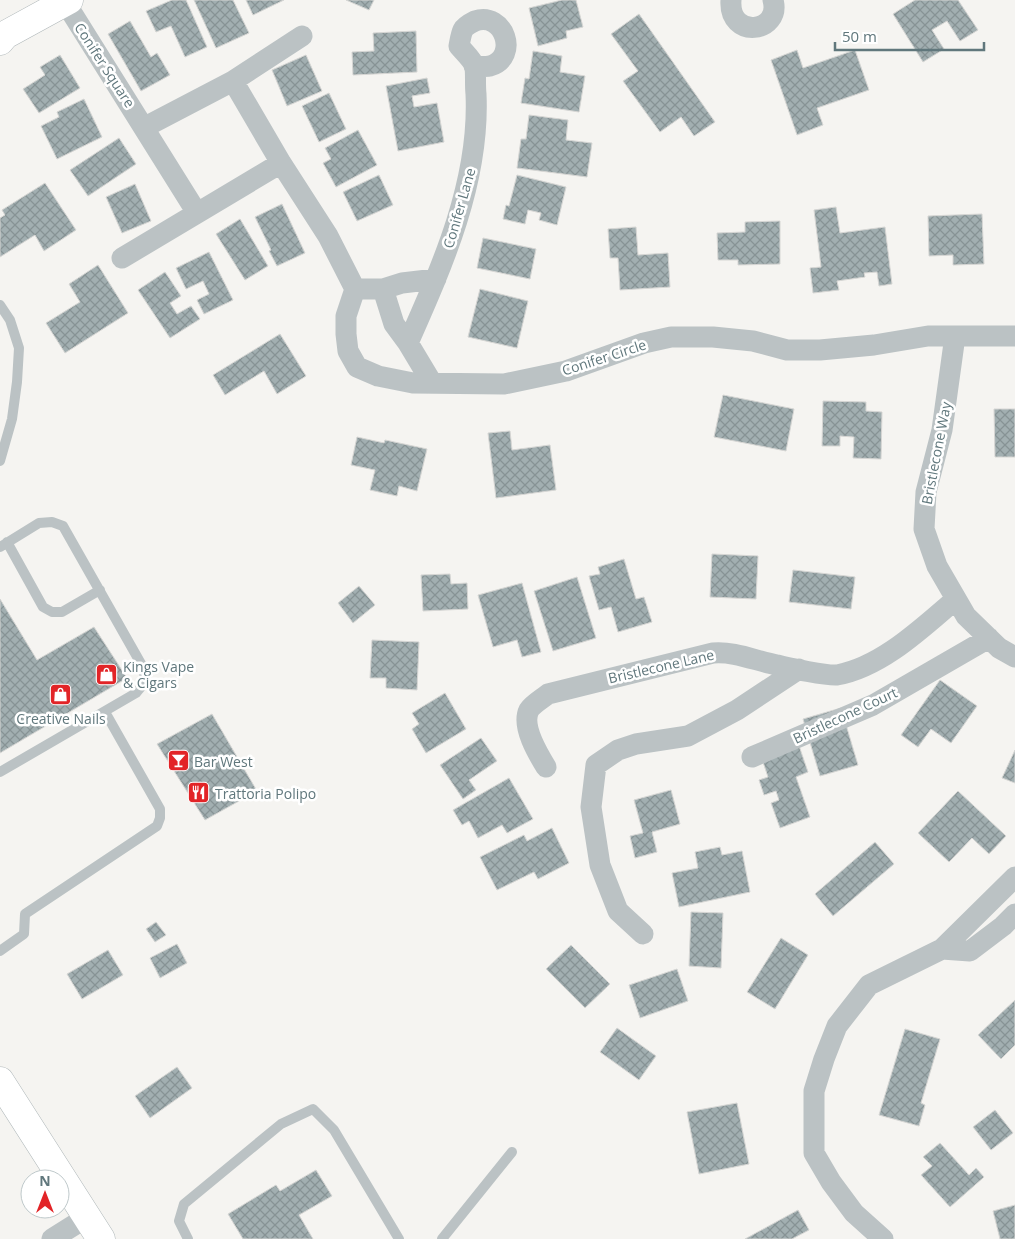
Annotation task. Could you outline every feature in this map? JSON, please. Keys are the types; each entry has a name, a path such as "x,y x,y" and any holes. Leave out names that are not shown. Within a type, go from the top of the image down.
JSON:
{"main road":[{"path":"2,34 67,1"},
{"path":"0,1081 94,1228"}],"street":[{"path":"731,0 731,10 737,22 751,28 763,26 773,14 775,6 773,0"},
{"name":"Conifer Square","path":"67,1 197,213"},
{"path":"145,127 233,81 302,36"},
{"name":"Conifer Lane","path":"408,343 436,279 454,230 467,184 475,148 477,114 474,66"},
{"path":"233,81 280,163 328,236 355,290 383,288 402,283 436,279"},
{"path":"122,258 280,163"},
{"path":"383,288 394,324 432,383"},
{"name":"Conifer Circle","path":"355,290 346,316 346,334 348,351 357,367 378,376 413,383 504,384 566,371 644,343 671,337 713,337 753,341 787,350 820,350 874,345 928,336 1015,336"},
{"name":"Bristlecone Way","path":"954,336 942,430 926,492 924,529 937,566 966,616 999,648 1015,657"},
{"name":"Bristlecone Lane","path":"546,767 530,737 527,718 530,710 548,694 713,653 724,652 777,665 836,675 866,666 913,635 956,598"},
{"name":"Bristlecone Court","path":"752,757 873,705 989,638"},
{"path":"643,934 618,911 600,865 591,807 596,765 618,750 636,744 688,736 738,710 799,669"},
{"path":"883,1239 854,1213 831,1182 814,1153 814,1091 824,1059 838,1026 869,985 942,949 1015,877"},
{"path":"942,949 970,951 1003,926 1015,914"},
{"path":"52,1239 94,1228"}],"lane":[{"path":"0,305 10,320 19,348 18,382 12,419 0,461"},
{"path":"0,772 136,693 145,682 144,669 100,590 63,526 52,522 39,523 4,544 43,607 52,612 62,612 100,590"},
{"path":"0,951 24,934 25,914 157,826 160,818 160,809 104,712"},
{"path":"188,1239 179,1221 184,1204 281,1124 313,1109 334,1130 399,1239"},
{"path":"442,1239 512,1152"}],"building":[{"path":"172,0 186,0 207,47 185,57 171,26 156,32 146,11"},
{"path":"194,0 233,0 249,33 216,48"},
{"path":"246,0 284,0 253,15"},
{"path":"346,0 374,0 369,10"},
{"path":"562,0 576,0 583,27 566,31 567,38 538,46 529,8"},
{"path":"915,0 958,0 978,30 960,41 947,21 932,30 944,49 923,62 893,14"},
{"path":"639,14 715,122 694,136 681,117 660,132 623,81 638,71 611,34"},
{"path":"130,21 151,57 157,53 170,75 141,91 108,34"},
{"path":"416,31 417,72 353,75 352,52 374,51 373,33"},
{"path":"797,50 803,68 855,50 869,90 817,108 823,125 797,135 771,60"},
{"path":"533,51 562,56 560,72 585,76 579,112 521,103 525,78 529,79"},
{"path":"60,55 80,88 39,113 23,89 45,75 40,67"},
{"path":"306,55 322,91 287,106 272,70"},
{"path":"427,78 430,93 412,96 414,107 437,103 444,142 398,151 386,86"},
{"path":"329,93 346,129 319,142 302,106"},
{"path":"84,99 102,137 57,159 41,126 59,117 57,112"},
{"path":"529,115 568,120 566,140 592,143 587,177 517,168 521,139 526,139"},
{"path":"358,130 377,165 336,187 323,163 331,159 325,148"},
{"path":"119,138 136,164 88,196 70,170"},
{"path":"379,175 393,205 357,221 343,192"},
{"path":"517,175 566,187 557,225 539,220 541,213 528,210 525,224 503,219 506,205 509,206"},
{"path":"45,183 76,230 44,251 35,235 0,257 0,218 5,215 2,210"},
{"path":"135,184 151,221 122,233 106,197"},
{"path":"282,204 305,253 277,266 255,217"},
{"path":"836,207 840,233 885,227 892,284 879,286 877,272 864,273 865,277 837,281 839,290 813,293 810,268 821,267 814,210"},
{"path":"982,214 984,264 953,265 953,255 929,256 928,216"},
{"path":"240,219 268,266 245,280 216,234"},
{"path":"780,221 780,264 738,265 738,260 718,260 717,233 745,232 745,222"},
{"path":"636,227 638,255 668,253 670,287 620,290 618,258 610,258 608,229"},
{"path":"483,238 536,249 530,279 477,268"},
{"path":"209,252 233,300 204,314 197,300 209,294 203,281 186,289 176,268"},
{"path":"98,265 128,313 65,353 46,323 80,302 69,284"},
{"path":"165,272 181,296 170,303 177,314 191,306 200,319 170,338 138,290"},
{"path":"480,289 528,301 517,348 468,337"},
{"path":"280,334 306,376 277,394 264,371 225,395 213,375"},
{"path":"723,395 794,409 786,451 714,437"},
{"path":"823,401 866,402 866,411 882,412 881,459 853,458 854,437 840,436 840,446 822,446"},
{"path":"994,409 1015,409 1015,457 995,457"},
{"path":"510,431 512,450 550,445 556,490 496,498 488,433"},
{"path":"357,437 384,443 385,440 427,449 417,491 399,486 397,496 370,490 375,470 351,465"},
{"path":"712,554 758,556 756,599 710,597"},
{"path":"624,559 636,599 644,597 652,622 618,632 611,607 599,610 589,576 600,574 598,567"},
{"path":"793,570 855,577 851,609 789,602"},
{"path":"450,574 451,584 467,583 468,609 423,611 421,575"},
{"path":"577,577 596,638 553,651 534,591"},
{"path":"522,583 541,652 522,657 517,640 493,647 478,595"},
{"path":"359,586 375,605 353,623 338,603"},
{"path":"0,599 37,660 94,627 127,678 0,753"},
{"path":"372,640 419,642 417,690 386,688 386,678 370,678"},
{"path":"940,680 977,706 951,743 931,729 918,747 901,735"},
{"path":"445,693 466,729 426,753 412,729 419,724 412,713"},
{"path":"841,708 858,765 820,776 803,719"},
{"path":"212,714 257,791 205,820 157,744"},
{"path":"795,734 808,772 796,777 810,817 780,828 771,803 779,800 776,791 764,795 759,780 768,777 760,753"},
{"path":"481,738 497,761 469,780 476,790 463,799 440,765"},
{"path":"1015,750 1015,783 1002,778"},
{"path":"509,778 533,819 507,833 502,825 478,838 469,821 462,825 453,810"},
{"path":"671,790 680,824 652,832 657,852 635,858 630,836 643,833 634,800"},
{"path":"958,791 1006,836 989,854 972,838 949,862 918,833"},
{"path":"552,828 569,863 538,879 534,872 497,890 480,857 524,835 527,841"},
{"path":"875,842 894,864 833,916 815,894"},
{"path":"720,847 722,855 742,851 750,892 679,907 672,873 698,868 695,852"},
{"path":"691,912 723,913 721,968 689,966"},
{"path":"156,922 166,935 155,942 146,929"},
{"path":"781,938 808,955 775,1009 747,992"},
{"path":"177,944 187,963 160,978 150,958"},
{"path":"571,945 610,984 585,1008 546,969"},
{"path":"108,950 123,975 82,999 67,974"},
{"path":"677,969 688,1001 640,1018 629,985"},
{"path":"1015,1000 1015,1045 1001,1059 978,1035"},
{"path":"617,1028 656,1056 639,1080 600,1052"},
{"path":"905,1029 940,1039 921,1103 925,1105 919,1126 879,1115"},
{"path":"177,1067 192,1088 150,1118 135,1096"},
{"path":"737,1103 749,1164 699,1174 687,1112"},
{"path":"995,1110 1013,1133 991,1150 973,1127"},
{"path":"940,1143 969,1175 976,1168 984,1177 950,1207 921,1175 932,1166 923,1157"},
{"path":"316,1170 332,1196 299,1215 313,1239 243,1239 228,1214 276,1185 280,1191"},
{"path":"1015,1205 1015,1239 1000,1239 993,1211"},
{"path":"798,1210 809,1230 792,1239 745,1239"}],"place":[{"name":"Kings Vape & Cigars","path":"107,674"},
{"name":"Creative Nails","path":"61,695"},
{"name":"Bar West","path":"178,761"},
{"name":"Trattoria Polipo","path":"199,793"}]}
